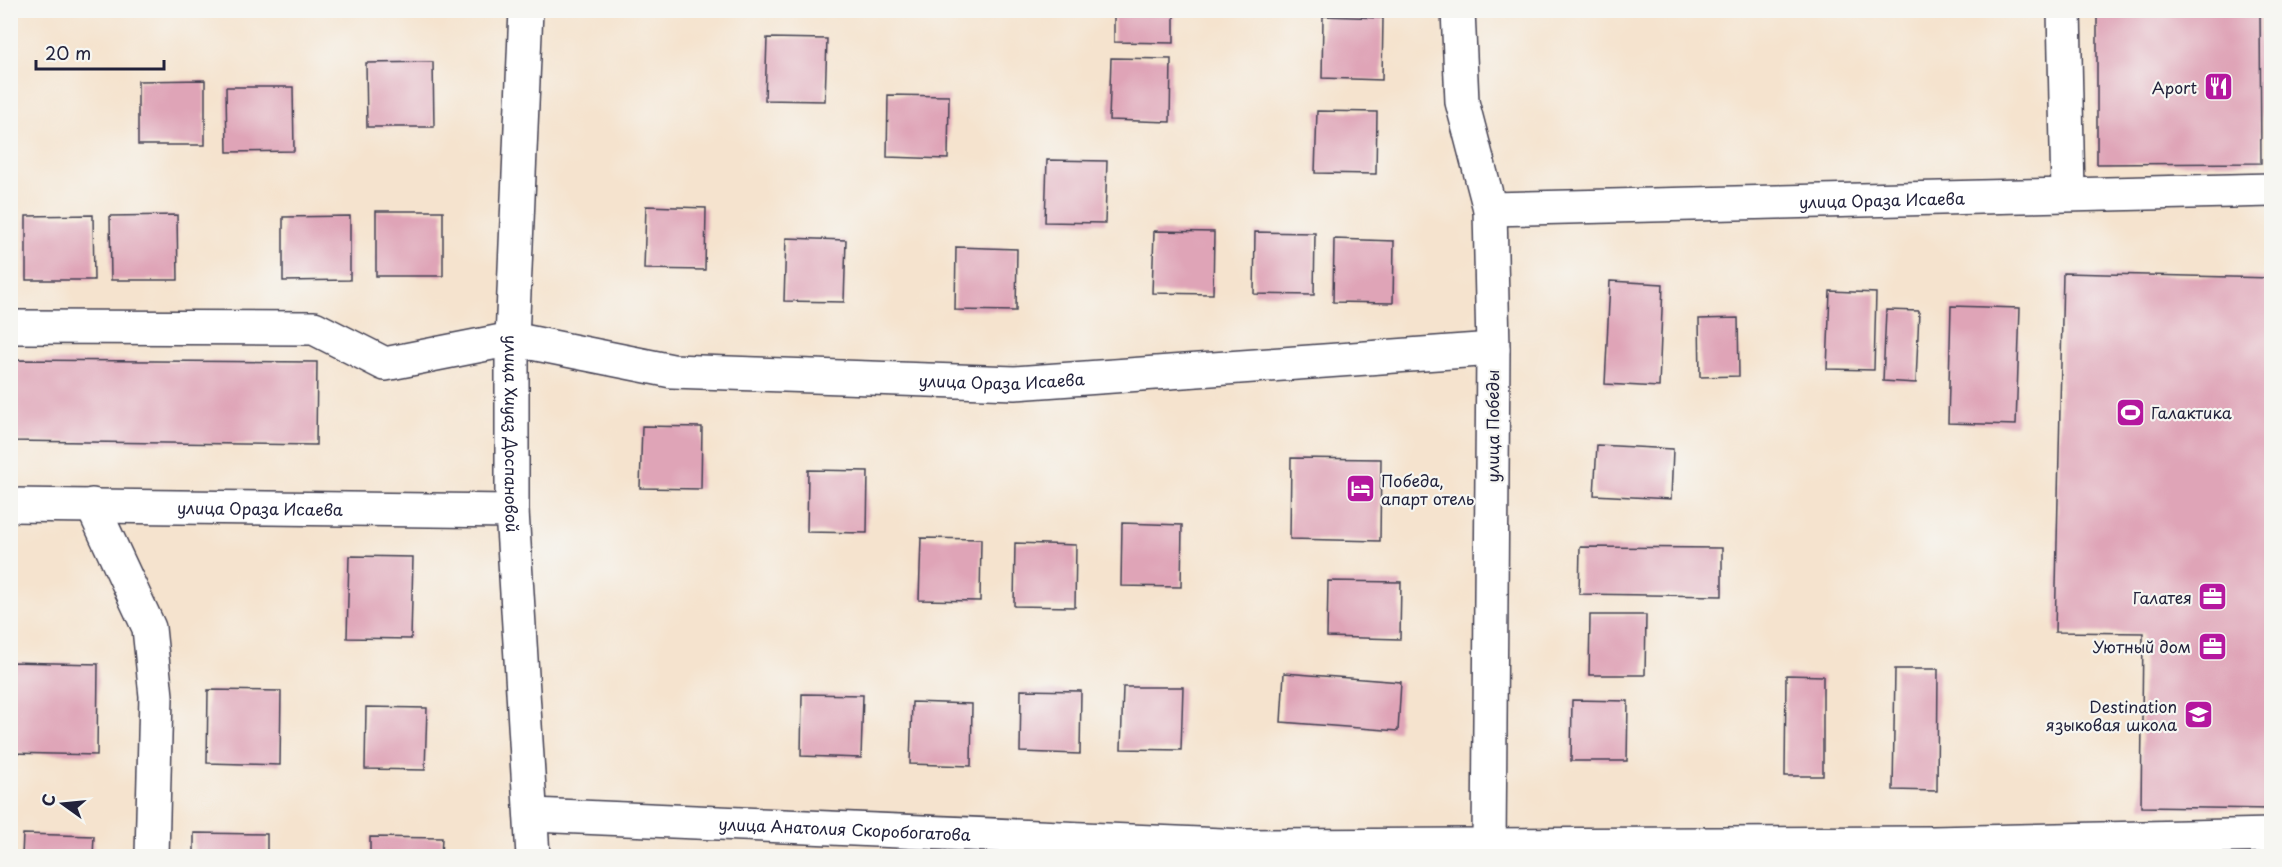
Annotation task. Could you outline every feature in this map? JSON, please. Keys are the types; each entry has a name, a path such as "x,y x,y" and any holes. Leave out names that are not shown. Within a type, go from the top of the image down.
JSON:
{"street":[{"name":"улица Хиуаз Доспановой","path":"526,10 512,339 512,511 533,856"},
{"name":"улица Победы","path":"1458,10 1462,102 1490,209 1493,349 1489,845"},
{"path":"2064,10 2068,193"},
{"name":"улица Ораза Исаева","path":"1490,209 2068,193 2271,190"},
{"path":"10,327 314,328 385,364 512,339"},
{"name":"улица Ораза Исаева","path":"512,339 672,371 1015,384 1493,349"},
{"name":"улица Ораза Исаева","path":"10,505 512,511"},
{"path":"92,505 149,628 156,696 152,856"},
{"name":"улица Анатолия Скоробогатова","path":"532,815 1246,851 1489,845 1933,850 2271,835"}],"building":[{"path":"1114,10 1174,10 1174,43 1114,42"},
{"path":"2097,10 2260,10 2261,163 2097,164"},
{"path":"1323,16 1383,18 1382,80 1322,78"},
{"path":"767,38 827,39 825,101 765,100"},
{"path":"1111,58 1171,59 1170,122 1109,120"},
{"path":"433,62 434,127 367,127 366,63"},
{"path":"205,80 205,145 138,145 138,81"},
{"path":"226,87 293,87 294,151 227,152"},
{"path":"888,95 949,96 948,159 887,157"},
{"path":"1317,111 1377,112 1376,174 1315,173"},
{"path":"1047,160 1107,161 1105,223 1045,222"},
{"path":"646,206 706,208 705,270 644,269"},
{"path":"10,211 17,211 18,276 10,276"},
{"path":"376,211 443,211 443,276 376,276"},
{"path":"93,215 94,280 26,280 26,216"},
{"path":"177,215 178,280 111,280 110,216"},
{"path":"350,216 350,280 283,281 283,217"},
{"path":"1154,231 1214,232 1213,294 1152,293"},
{"path":"1255,232 1315,233 1314,295 1254,294"},
{"path":"786,238 846,240 844,302 784,301"},
{"path":"1334,239 1394,241 1393,303 1333,302"},
{"path":"956,247 1017,249 1016,311 955,310"},
{"path":"2063,273 2272,278 2272,809 2141,807 2143,633 2055,632"},
{"path":"1610,281 1663,284 1659,387 1605,384"},
{"path":"1830,291 1876,293 1874,370 1827,369"},
{"path":"1951,306 2020,308 2016,425 1948,423"},
{"path":"1886,310 1919,311 1916,383 1883,381"},
{"path":"1738,318 1739,376 1700,377 1699,319"},
{"path":"10,360 317,362 316,445 10,441"},
{"path":"642,426 702,427 701,489 640,488"},
{"path":"1597,445 1673,449 1671,499 1594,495"},
{"path":"1291,458 1381,459 1380,541 1290,539"},
{"path":"808,470 868,471 867,533 807,532"},
{"path":"1122,523 1182,525 1181,587 1121,586"},
{"path":"921,538 981,539 980,601 919,600"},
{"path":"1015,543 1076,545 1075,607 1014,606"},
{"path":"1580,547 1722,548 1722,596 1579,594"},
{"path":"349,556 413,557 411,639 347,638"},
{"path":"1328,581 1401,582 1400,639 1327,637"},
{"path":"1590,615 1646,615 1645,675 1589,675"},
{"path":"10,662 98,664 97,755 10,753"},
{"path":"1895,669 1938,669 1937,791 1893,790"},
{"path":"1284,673 1401,682 1398,731 1281,722"},
{"path":"1786,675 1823,676 1823,776 1785,776"},
{"path":"1123,687 1183,687 1181,750 1121,749"},
{"path":"208,690 281,691 280,765 207,763"},
{"path":"1021,690 1081,691 1080,754 1020,752"},
{"path":"802,694 863,695 861,758 801,756"},
{"path":"1572,700 1628,701 1627,761 1571,761"},
{"path":"912,702 972,704 971,766 910,764"},
{"path":"366,707 427,708 425,770 365,769"},
{"path":"194,833 267,834 267,856 194,856"},
{"path":"23,834 94,836 93,856 22,856"},
{"path":"370,837 442,838 441,856 370,856"}],"place":[{"name":"Aport","path":"2218,87"},
{"name":"Галактика","path":"2130,412"},
{"name":"Победа, апарт отель","path":"1360,489"},
{"name":"Галатея","path":"2213,597"},
{"name":"Уютный дом","path":"2212,646"},
{"name":"Destination языковая школа","path":"2198,715"}]}
